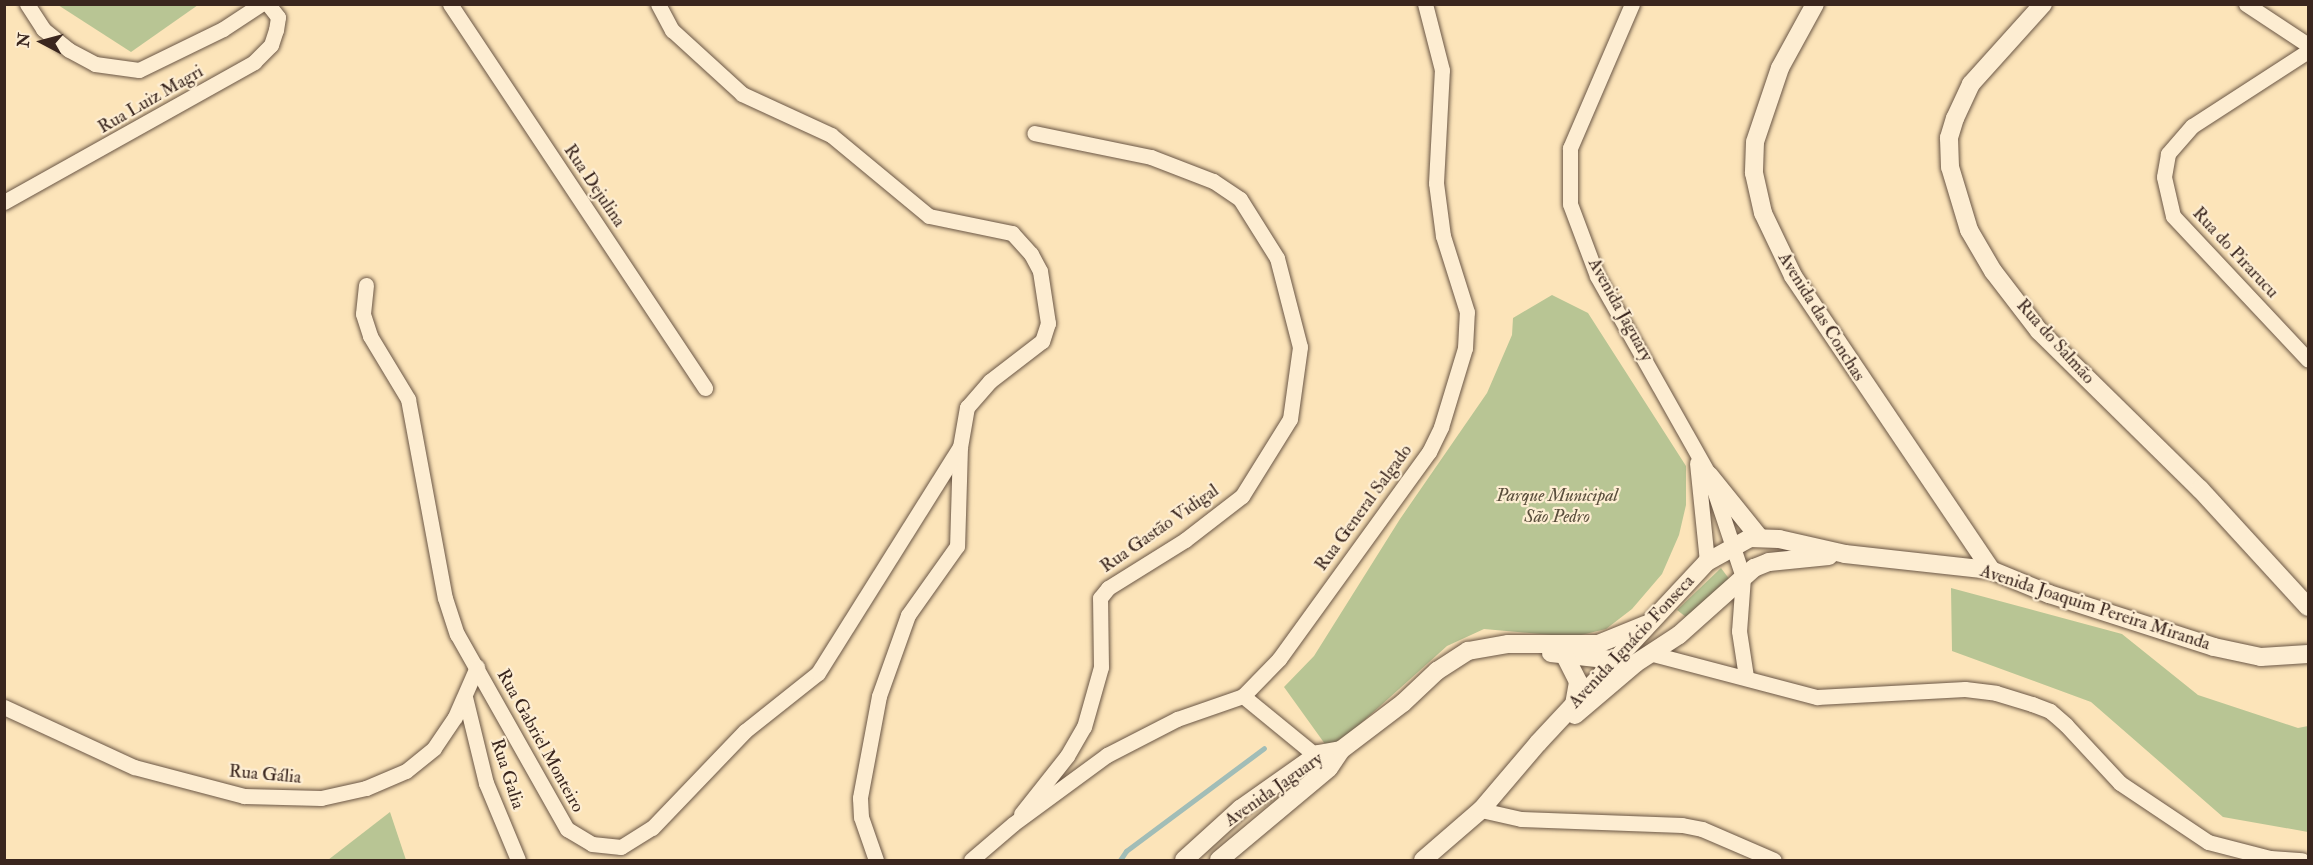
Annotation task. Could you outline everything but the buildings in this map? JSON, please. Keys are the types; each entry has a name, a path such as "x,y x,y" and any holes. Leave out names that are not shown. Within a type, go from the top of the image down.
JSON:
{"street":[{"path":"27,4 43,29 69,50 95,64 139,70 223,29 261,4"},
{"name":"Rua Luiz Magri","path":"4,202 254,62 271,45 276,30 278,17 268,4"},
{"name":"Rua Dejulina","path":"450,4 705,388"},
{"path":"658,4 672,30 742,94 831,135 929,216 1012,233 1031,254 1040,271 1047,312 1042,342 967,406 960,447 957,546 919,596 891,656 865,763 861,817 875,860"},
{"name":"Rua General Salgado","path":"971,861 1013,824 1107,755 1177,719 1243,696 1279,659 1429,452 1441,427 1465,348 1467,312 1443,236 1436,183 1443,88 1425,4"},
{"name":"Avenida Jaguary","path":"1632,4 1570,148 1570,204 1597,276 1692,443"},
{"name":"Avenida das Conchas","path":"1815,4 1780,68 1755,142 1754,173 1763,213 1793,276 1910,456 1991,570"},
{"name":"Rua do Salmão","path":"2043,4 1971,84 1954,118 1949,138 1950,167 1969,230 1993,271 2039,331 2200,489 2308,607"},
{"path":"2246,4 2308,45"},
{"name":"Rua do Pirarucu","path":"2308,51 2192,126 2168,154 2164,177 2173,216 2308,360"},
{"name":"Rua Gastão Vidigal","path":"1013,824 1067,756 1084,727 1101,667 1100,598 1108,588 1185,540 1242,495 1290,419 1300,347 1277,258 1240,199 1213,181 1151,157 1034,133"},
{"name":"Rua Gabriel Monteiro","path":"366,285 363,314 370,336 408,399 445,598 457,634 567,829 575,837 605,848 631,842 667,816 745,731 818,674 960,447"},
{"path":"1692,443 1709,475 1743,577 1739,631 1746,677"},
{"path":"1692,443 1700,476 1707,562"},
{"path":"1709,475 1759,537"},
{"name":"Avenida Joaquim Pereira Miranda","path":"1731,546 1759,537 1845,554 1991,570 2049,594 2214,647 2262,657 2308,654"},
{"name":"Avenida Ignácio Fonseca","path":"1423,861 1481,810 1538,743 1707,562 1731,546"},
{"name":"Avenida Joaquim Pereira Miranda","path":"1743,577 1769,562 1845,554"},
{"name":"Avenida Ignácio Fonseca","path":"1538,743 1603,694 1643,658 1678,635 1743,577"},
{"path":"1660,613 1669,627 1678,635"},
{"name":"Avenida Jaguary","path":"1184,861 1240,808 1341,750 1403,703 1437,671 1468,651 1508,644 1598,644 1660,613"},
{"path":"1530,645 1565,656 1615,660 1643,658 1746,677 1783,691 1817,697 1965,690 1996,693 2050,711 2120,783 2208,842 2248,853 2302,861"},
{"path":"1565,656 1578,682 1574,704"},
{"name":"Rua Gália","path":"4,707 134,767 244,796 321,798 366,788 406,771 434,748 465,697 477,668"},
{"path":"1243,696 1324,761"},
{"name":"Rua Galia","path":"465,697 486,783 518,861"},
{"name":"Avenida Jaguary","path":"1220,861 1324,761"},
{"path":"1481,810 1521,819 1682,825 1702,829 1774,861"}],"green space":[{"path":"58,5 198,5 131,52"},
{"name":"Parque Municipal São Pedro","path":"1552,295 1588,313 1686,466 1686,505 1679,535 1662,574 1632,609 1606,629 1573,637 1484,629 1447,646 1330,751 1284,687 1314,656 1400,519 1487,393 1512,335 1513,318"},
{"path":"1721,568 1730,580 1686,617 1677,610"},
{"path":"1951,588 2122,634 2198,695 2298,728 2308,726 2308,832 2223,817 2091,702 1952,651"},
{"path":"390,812 406,860 328,860"}],"waterway":[{"path":"1120,860 1126,851 1264,748"}]}
